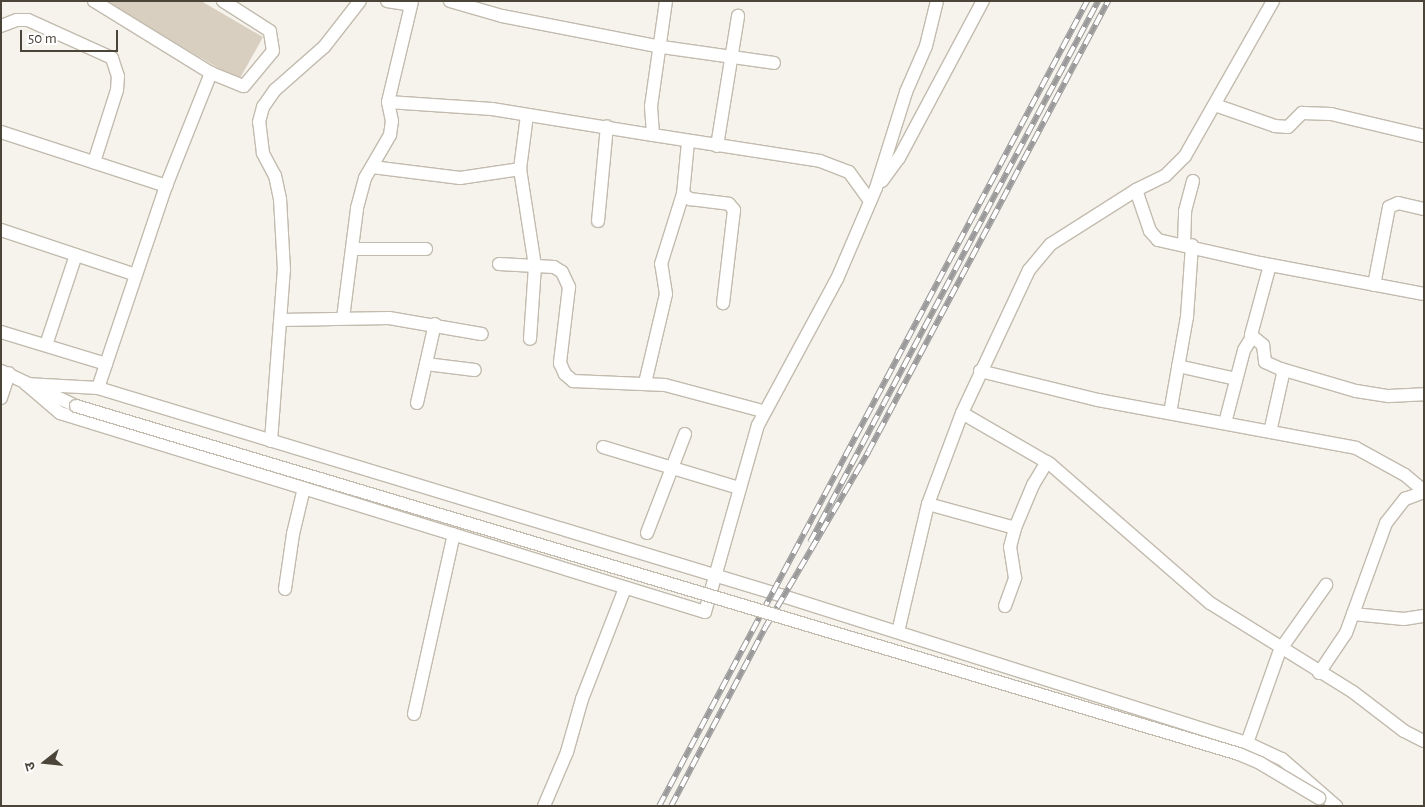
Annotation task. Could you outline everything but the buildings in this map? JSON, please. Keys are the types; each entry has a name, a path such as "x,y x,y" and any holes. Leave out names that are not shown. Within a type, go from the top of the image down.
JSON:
{"street":[{"path":"94,1 212,73 244,86 273,51 274,44 270,31 223,1"},
{"path":"272,441 284,270 280,199 275,176 264,152 259,122 264,106 275,90 324,47 360,1"},
{"path":"343,318 361,190 390,134 392,121 388,102 412,3 387,1"},
{"path":"450,1 487,6 662,47 774,63"},
{"path":"652,135 651,106 662,47 666,1"},
{"path":"26,384 60,413 705,612 739,488 763,411 837,278 872,197 906,92 926,46 938,1"},
{"path":"872,197 899,158 983,1"},
{"path":"898,632 928,504 962,412 980,371 1037,258 1062,235 1136,190 1165,176 1185,156 1273,1"},
{"path":"717,146 738,16"},
{"path":"1,26 17,20 39,23 112,58 118,76 118,90 94,162"},
{"path":"98,388 166,186 212,73"},
{"path":"388,102 527,115 607,126 688,142 820,162 849,172 872,197"},
{"path":"1215,105 1283,127 1292,125 1302,113 1332,114 1424,136"},
{"path":"527,115 520,168 535,266 530,339"},
{"path":"598,221 607,126"},
{"path":"1,132 166,186"},
{"path":"645,383 666,294 661,264 683,194 688,142"},
{"path":"372,167 460,178 520,168"},
{"path":"1170,413 1189,302 1188,244 1185,212 1193,181"},
{"path":"1136,190 1154,236 1163,242 1188,244 1270,265 1424,294"},
{"path":"683,194 690,199 729,204 734,210 722,303"},
{"path":"1374,285 1390,207 1398,203 1424,209"},
{"path":"2,235 76,255 136,275"},
{"path":"352,249 426,250"},
{"path":"46,345 76,255"},
{"path":"499,264 554,267 566,279 569,287 559,352 564,374 573,381 645,383 691,391 763,411"},
{"path":"1225,423 1244,350 1252,337 1270,265"},
{"path":"281,320 389,318 435,324 482,334"},
{"path":"417,403 435,324"},
{"path":"1,332 106,364"},
{"path":"1252,337 1263,345 1265,362 1281,369 1389,396 1424,394"},
{"path":"426,364 475,370"},
{"path":"1178,366 1236,379"},
{"path":"1270,432 1283,381 1281,369"},
{"path":"980,371 1098,400 1356,448 1405,475 1424,492 1405,499 1386,523 1341,645 1319,673"},
{"path":"1,398 5,372 26,384 76,406 1239,754 1260,763 1331,806"},
{"path":"26,384 98,388 898,632 1247,743 1282,759 1336,806"},
{"path":"962,412 1048,462 1210,603 1280,650 1352,692 1404,731 1424,741"},
{"path":"647,533 670,468 685,434"},
{"path":"603,447 739,488"},
{"path":"1005,606 1016,578 1010,546 1015,528 1033,485 1048,462"},
{"path":"285,589 293,534 304,488"},
{"path":"928,504 1015,528"},
{"path":"414,714 454,534"},
{"path":"1247,743 1280,650 1326,585"},
{"path":"544,806 567,752 577,714 626,588"},
{"path":"1353,614 1404,619 1424,616"}],"railway":[{"path":"659,806 1087,1"},
{"path":"810,542 1098,1"},
{"path":"671,806 766,626 868,452 1108,1"}]}
